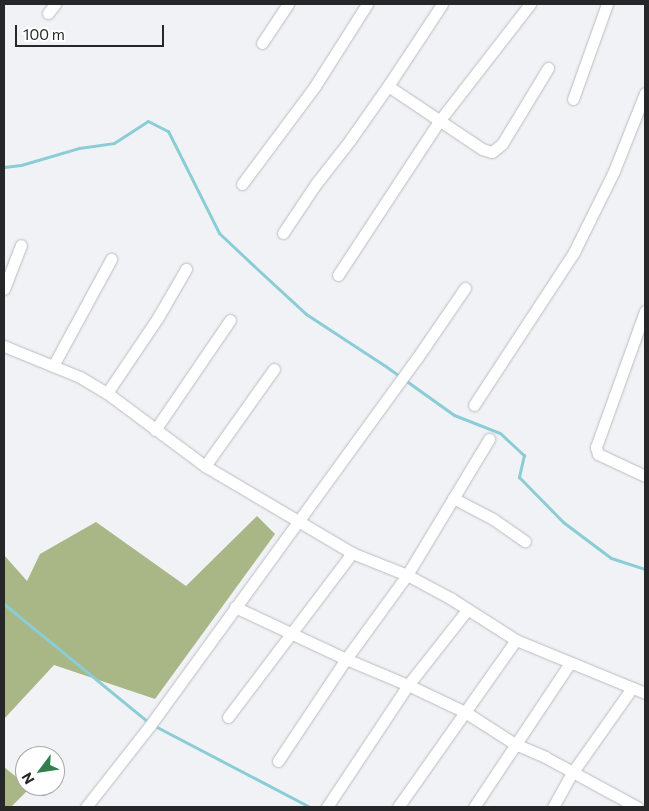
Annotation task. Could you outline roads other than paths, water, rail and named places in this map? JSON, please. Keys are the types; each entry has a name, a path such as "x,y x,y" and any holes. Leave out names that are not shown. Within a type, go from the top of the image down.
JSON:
{"street":[{"path":"262,43 288,4"},
{"path":"242,184 315,86 368,4"},
{"path":"283,233 315,185 388,86 442,4"},
{"path":"338,275 440,120 530,4"},
{"path":"573,99 607,4"},
{"path":"388,86 482,149 492,152 502,144 548,68"},
{"path":"474,405 574,252 614,170 645,93"},
{"path":"4,289 21,246"},
{"path":"53,366 111,259"},
{"path":"107,393 157,319 186,269"},
{"path":"86,807 151,724 417,358 465,288"},
{"path":"645,311 643,324 596,447 598,454 645,476"},
{"path":"155,430 230,320"},
{"path":"4,346 53,366 107,393 205,466 352,553 407,575 516,640 645,693"},
{"path":"205,466 274,369"},
{"path":"278,761 346,658 407,575 489,439"},
{"path":"452,498 493,519 525,541"},
{"path":"228,717 352,553"},
{"path":"235,607 408,684 465,712 515,744 636,807"},
{"path":"327,807 408,684 467,610"},
{"path":"398,807 516,640"},
{"path":"474,807 570,663"},
{"path":"553,807 572,773 632,688"}],"waterway":[{"path":"4,167 21,165 79,148 114,143 148,121 168,131 219,233 306,314 384,365 454,415 500,433 524,455 519,477 563,522 611,558 645,569"},
{"path":"4,604 148,722"},
{"path":"153,725 310,807"}]}
